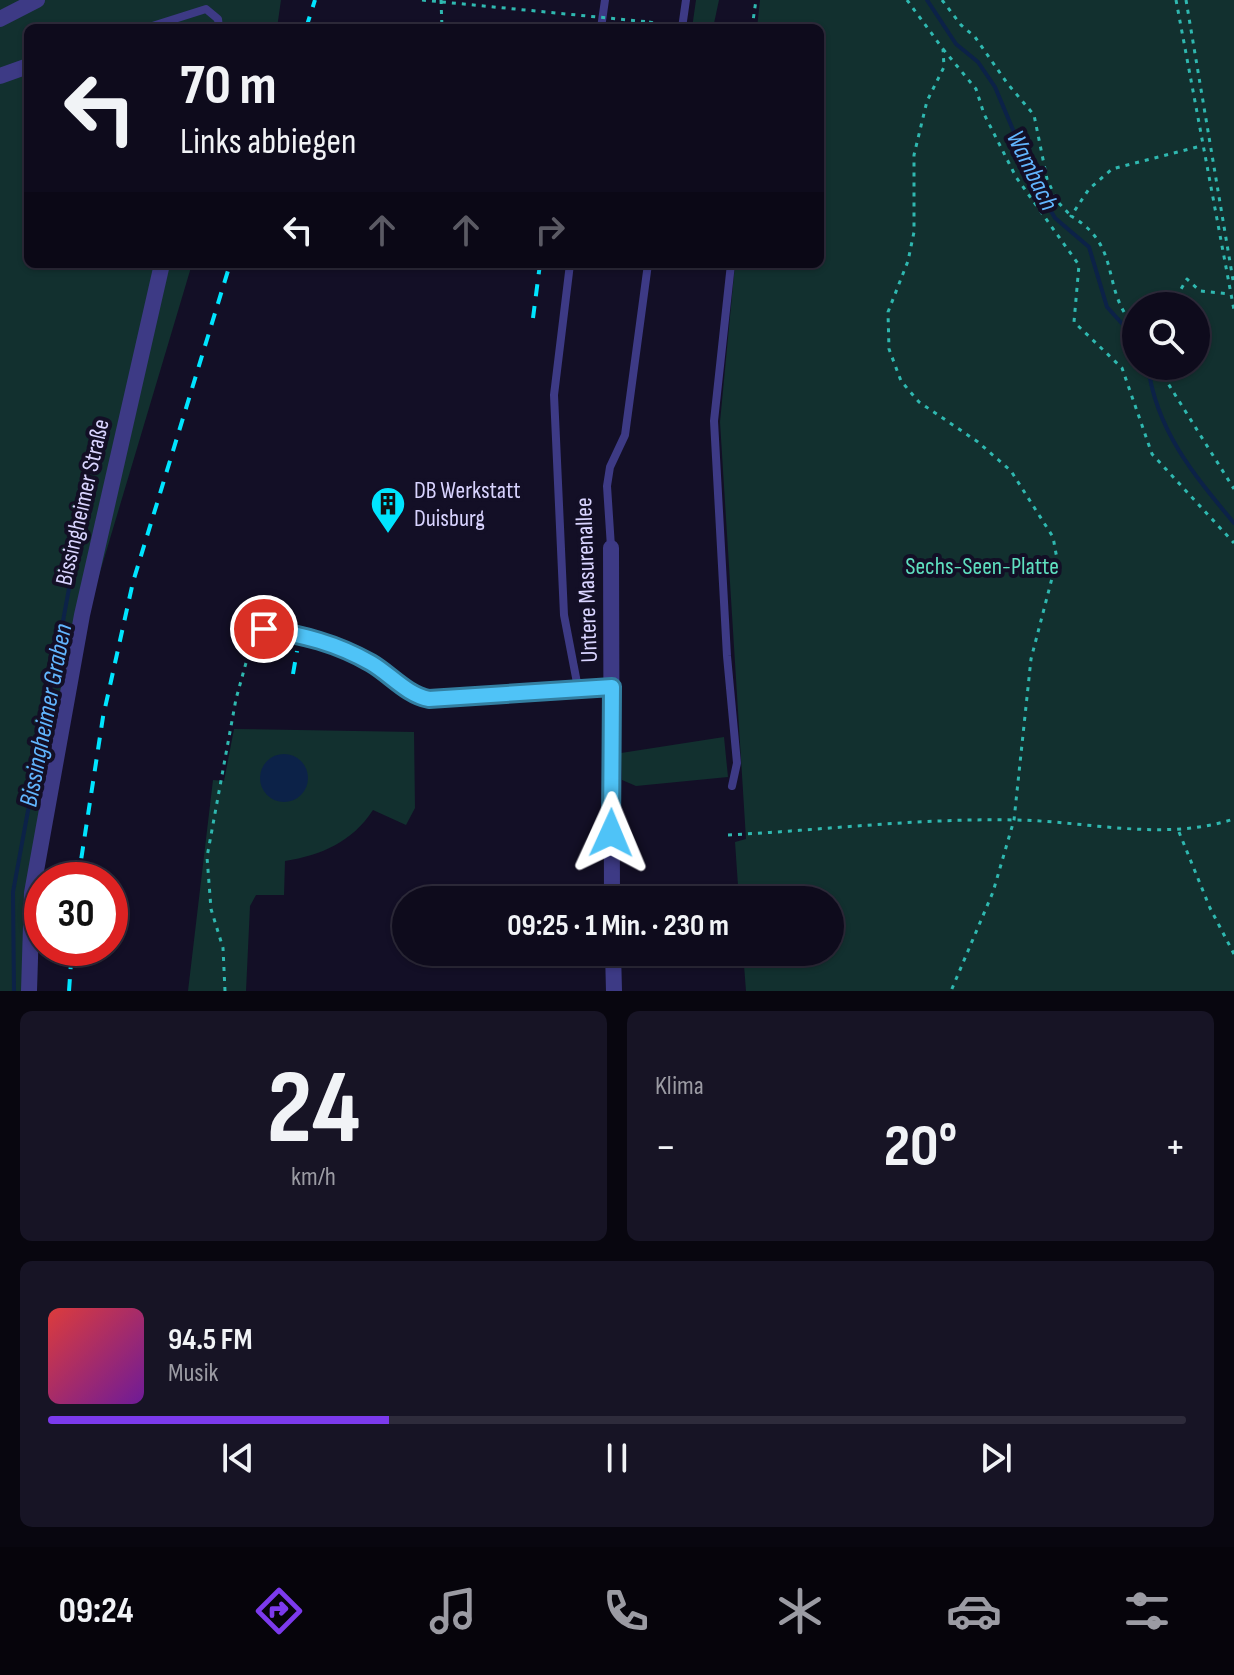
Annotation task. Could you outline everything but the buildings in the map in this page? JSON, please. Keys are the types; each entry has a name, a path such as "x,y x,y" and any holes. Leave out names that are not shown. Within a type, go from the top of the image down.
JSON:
{"street":[{"path":"0,19 37,0"},
{"path":"0,76 24,67"},
{"name":"Bissingheimer Straße","path":"29,991 32,893 79,630 98,531 161,268"},
{"name":"Untere Masurenallee","path":"611,548 612,886"},
{"path":"613,966 614,991"}],"lane":[{"path":"602,24 605,0"},
{"path":"682,24 686,0"},
{"path":"159,24 206,9 218,19 219,24"},
{"path":"570,268 554,395 564,615 578,688"},
{"name":"Untere Masurenallee","path":"611,548 607,486 610,467 625,435 647,268"},
{"path":"731,268 714,421 727,656 737,763 732,786"},
{"path":"264,629 338,646 375,666 418,697 429,699 612,687"}],"path":[{"path":"422,0 660,24"},
{"path":"441,0 442,24"},
{"path":"753,24 756,0"},
{"path":"907,0 976,89 984,114 1016,177 1079,265 1074,322 1122,368 1152,454 1234,543"},
{"path":"942,0 961,25 975,37 1034,115 1047,179 1057,201 1071,216 1092,228 1122,306"},
{"path":"1176,0 1195,85 1201,146 1234,310"},
{"path":"1186,0 1234,286"},
{"path":"943,49 944,67 927,101 915,147 914,232 908,261 888,312 887,337 895,368 909,391 931,412 978,442 1011,471 1046,525 1057,549 1056,570 1031,659 1014,820 993,892 951,991"},
{"path":"1071,216 1089,189 1112,169 1201,146"},
{"path":"1179,292 1187,279 1200,291 1230,294"},
{"path":"1166,380 1234,489"},
{"path":"225,991 223,948 211,909 207,857 236,699 249,652 263,640"},
{"path":"728,835 933,819 1014,820 1179,832 1234,819"},
{"path":"1179,832 1210,908 1234,954"}],"green space":[{"path":"0,0 281,0 278,24 24,24 24,268 191,268 89,609 44,862 24,862 24,966 37,966 37,991 0,991"},
{"path":"696,0 719,0 714,24 693,24"},
{"name":"Sechs-Seen-Platte","path":"760,0 1234,0 1234,991 746,991 744,966 844,966 844,886 738,886 735,842 746,839 720,422 735,268 824,268 824,24 757,24"},
{"path":"234,729 414,732 415,808 406,825 373,810 346,839 324,851 285,861 284,895 256,895 250,906 246,991 188,991 213,780 224,781"},
{"path":"724,737 728,777 636,786 622,780 621,753"}],"water":[{"path":"284,754 301,761 308,778 301,795 284,802 267,795 260,778 267,761"}],"waterway":[{"name":"Wambach","path":"927,0 956,44 978,62 995,87 1038,189 1055,218 1089,247 1107,307 1122,324"},
{"name":"Wambach","path":"1150,380 1159,411 1179,450 1234,523"},
{"name":"Bissingheimer Graben","path":"14,991 13,892 70,583"}],"railway":[{"path":"307,24 315,0"},
{"path":"81,862 103,717 133,582 229,268"},
{"path":"533,318 539,268"},
{"path":"293,674 297,651"},
{"path":"69,991 71,966"}],"place":[{"name":"DB Werkstatt Duisburg","path":"388,535"}],"route":[{"path":"264,629 323,640 338,646 375,666 418,697 429,699 612,687 611,833"}]}
